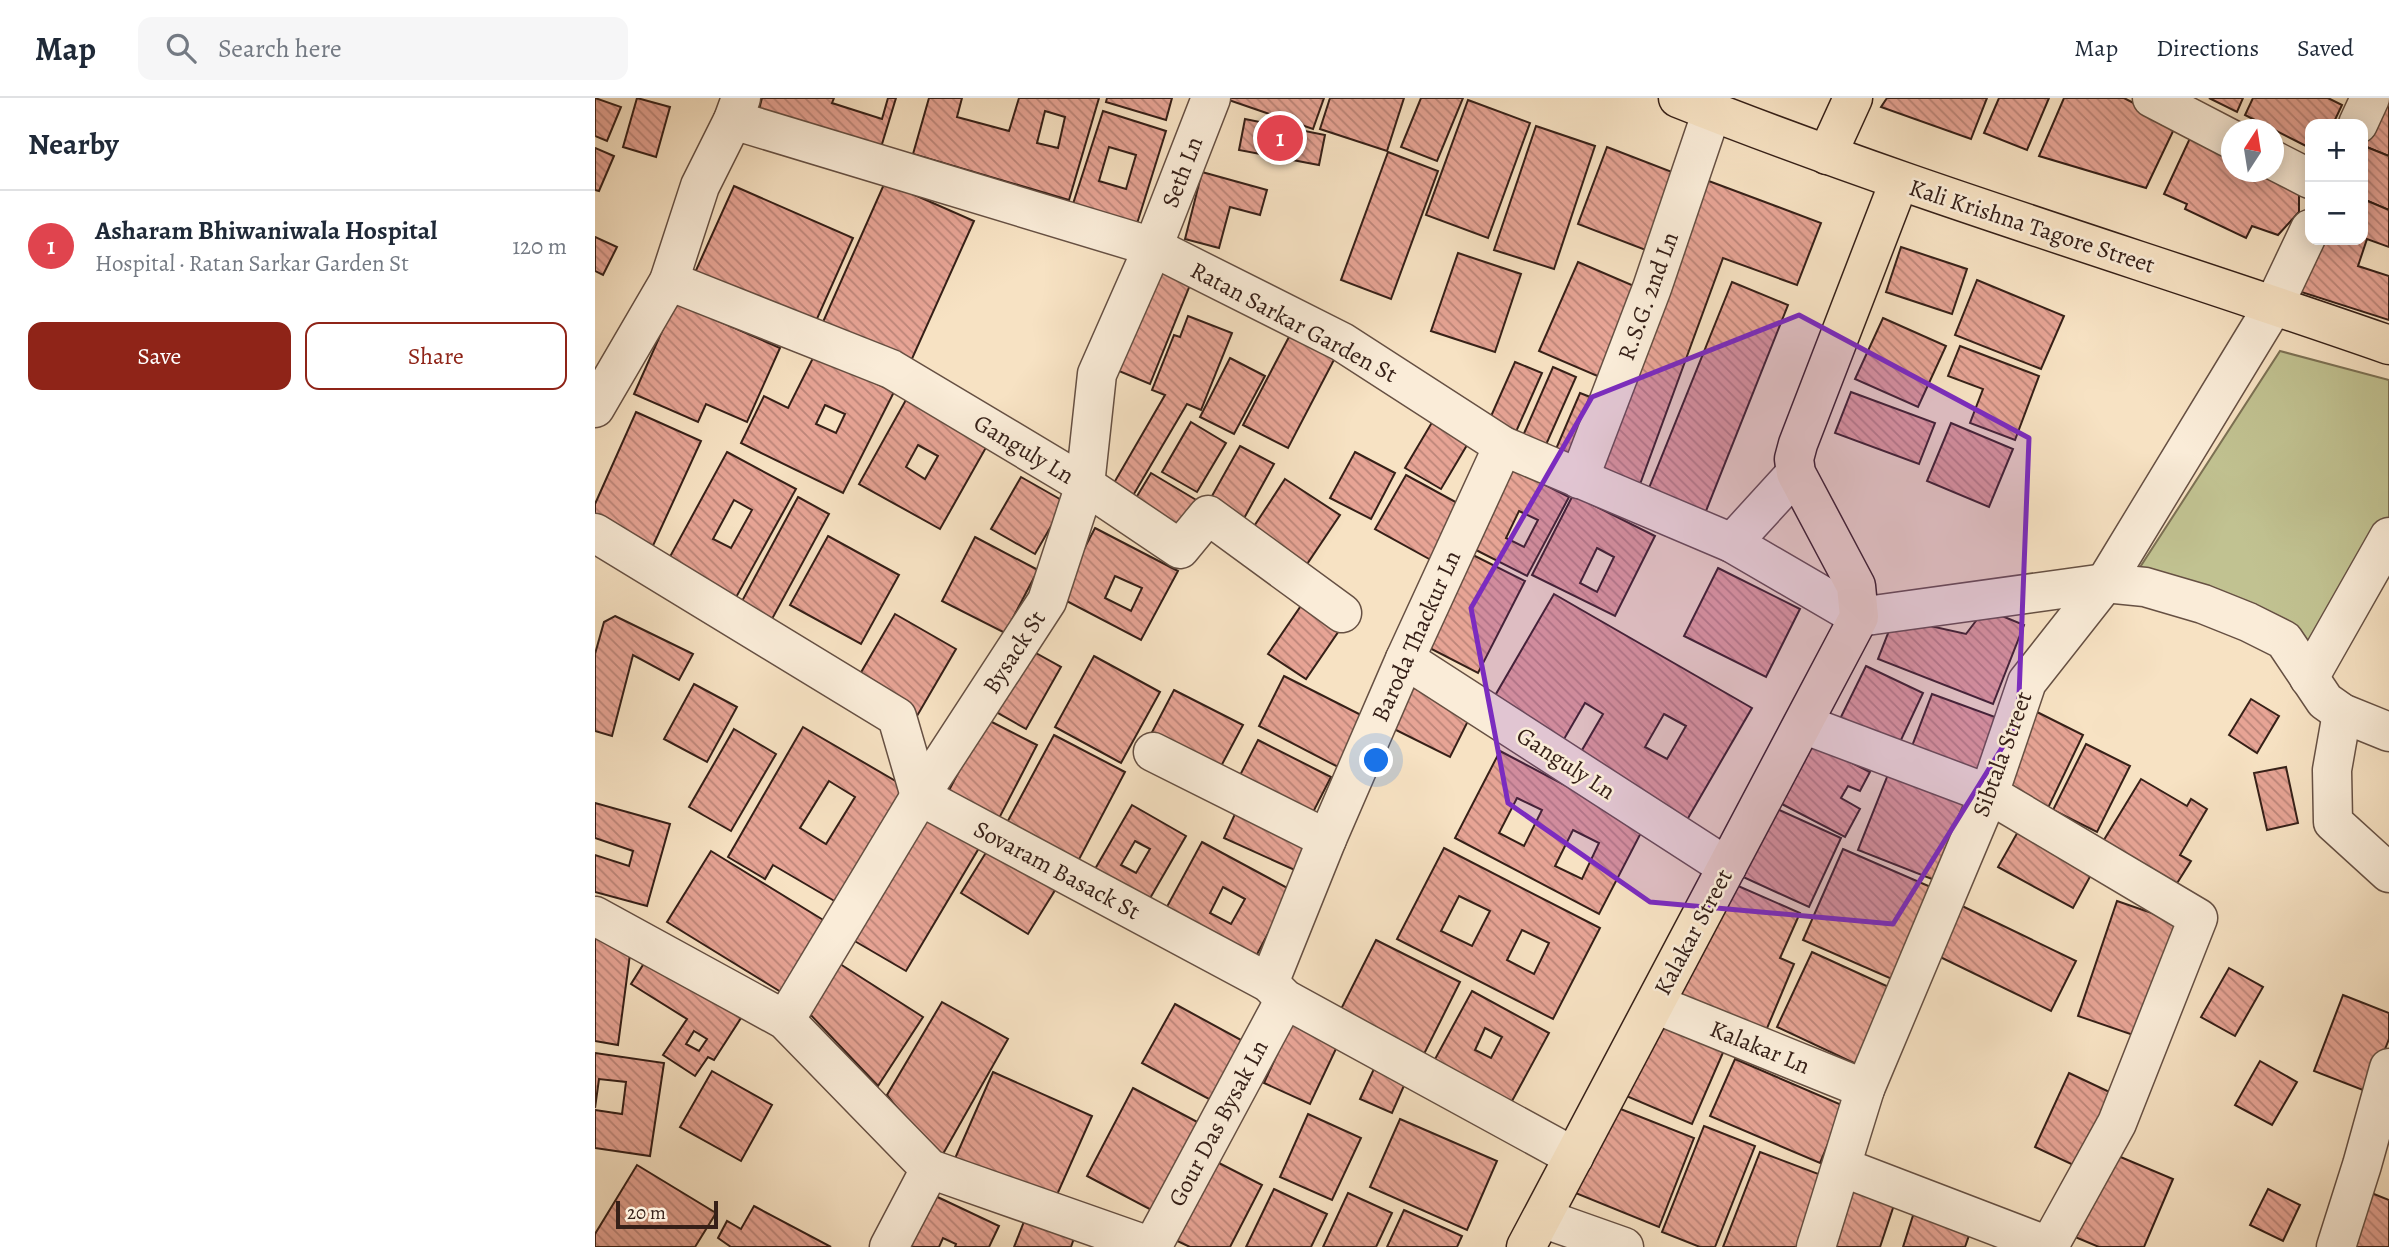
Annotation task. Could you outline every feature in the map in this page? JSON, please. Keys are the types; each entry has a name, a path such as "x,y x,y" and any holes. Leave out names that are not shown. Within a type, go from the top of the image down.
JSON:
{"main road":[{"path":"1827,155 1853,98"},
{"name":"Kali Krishna Tagore Street","path":"1695,105 1899,182 2389,345"},
{"path":"1859,617 1856,586 1795,472 1794,459 1899,182"},
{"name":"Kalakar Street","path":"1534,1232 1859,617"}],"street":[{"name":"Seth Ln","path":"1153,247 1211,98"},
{"path":"2152,98 2221,134"},
{"path":"2360,119 2370,98"},
{"name":"R.S.G. 2nd Ln","path":"1579,479 1652,288 1695,105"},
{"name":"Ratan Sarkar Garden St","path":"737,109 1153,247 1342,342 1503,446 1732,543 1859,617"},
{"path":"595,408 669,281 700,186 737,109"},
{"path":"2284,166 2305,176"},
{"name":"Sibtala Street","path":"1816,1247 1865,1089 1989,794 2027,682 2105,583 2274,305 2305,240"},
{"name":"Bysack St","path":"785,1020 920,796 1047,601 1085,485 1097,374 1153,247"},
{"name":"Ganguly Ln","path":"669,281 891,369 1085,485 1180,549 1208,515 1342,612"},
{"name":"Baroda Thackur Ln","path":"1277,991 1327,839 1405,659 1503,446"},
{"path":"1732,543 1795,472"},
{"path":"595,533 897,717 920,796"},
{"path":"2309,678 2389,537"},
{"path":"1859,617 2105,583 2145,587 2203,604 2284,640 2325,701 2342,713 2389,732"},
{"name":"Ganguly Ln","path":"1405,659 1727,867"},
{"path":"2342,713 2332,770 2333,822 2389,873"},
{"path":"1803,724 1989,794 2199,918 2117,1124 2050,1247 1842,1167"},
{"path":"1153,752 1327,839"},
{"name":"Sovaram Basack St","path":"920,796 1574,1157"},
{"path":"595,916 785,1020 930,1169 1152,1247"},
{"name":"Gour Das Bysak Ln","path":"1152,1247 1277,991"},
{"name":"Kalakar Ln","path":"1655,1004 1865,1089"},
{"path":"2336,1247 2389,1068"},
{"path":"889,1247 930,1169"},
{"path":"1534,1232 1624,1247"}],"highlighted area":[{"path":"1799,315 2029,438 2018,722 1893,924 1650,902 1508,803 1471,608 1592,397"}],"green space":[{"path":"2280,351 2389,380 2389,561 2317,682 2135,575"}],"building":[{"path":"595,98 621,107 607,141 595,136"},
{"path":"637,98 670,107 656,157 623,147"},
{"path":"762,98 834,98 832,103 882,119 888,98 896,98 879,154 757,117"},
{"path":"929,98 962,98 957,117 1009,131 1019,98 1099,98 1069,200 913,154","holes":["1045,111 1065,117 1058,148 1037,143"]},
{"path":"1107,98 1172,98 1166,120 1106,102"},
{"path":"1223,98 1324,98 1313,129"},
{"path":"1330,98 1404,98 1387,151 1320,129"},
{"path":"1421,98 1463,98 1437,161 1401,147"},
{"path":"1887,98 1987,98 1971,139 1881,107"},
{"path":"1999,98 2049,98 2027,150 1984,133"},
{"path":"2064,98 2124,98 2176,125 2146,188 2039,156"},
{"path":"2209,98 2243,98 2237,112"},
{"path":"2253,98 2328,98 2342,105 2335,119 2305,119 2305,145 2284,135 2284,119 2253,119 2245,115"},
{"path":"2384,98 2389,98 2389,156 2368,148 2368,136"},
{"path":"1468,100 1530,123 1488,238 1426,215"},
{"path":"1103,111 1166,131 1135,230 1071,210","holes":["1109,147 1136,155 1126,189 1099,181"]},
{"path":"1245,119 1325,135 1319,165 1239,150"},
{"path":"1536,126 1595,146 1554,269 1494,250"},
{"path":"2191,136 2221,150 2221,182 2284,182 2284,179 2299,186 2299,212 2278,235 2252,226 2246,238 2185,209 2187,204 2164,194"},
{"path":"1607,147 1685,177 1656,254 1578,224"},
{"path":"595,148 614,156 599,191 595,190"},
{"path":"2368,148 2389,156 2389,210 2368,201"},
{"path":"1388,152 1438,171 1391,299 1341,280"},
{"path":"1202,172 1267,190 1260,215 1230,207 1219,248 1185,239"},
{"path":"1698,177 1821,223 1797,285 1723,258 1639,487 1590,470"},
{"path":"885,182 974,221 911,361 823,322"},
{"path":"734,186 853,238 812,330 693,277"},
{"path":"2368,201 2389,210 2389,247 2368,239"},
{"path":"595,237 617,247 603,275 595,271"},
{"path":"2317,245 2365,245 2358,266 2389,276 2389,320 2295,290"},
{"path":"1901,247 1967,269 1952,314 1886,292"},
{"path":"1458,253 1521,274 1495,352 1431,331"},
{"path":"1578,262 1648,292 1609,381 1539,351"},
{"path":"1150,263 1192,280 1150,384 1107,366"},
{"path":"1977,280 2064,316 2041,369 1955,335"},
{"path":"1732,282 1788,305 1702,521 1645,498"},
{"path":"675,302 780,348 747,422 706,404 698,422 634,394"},
{"path":"1188,316 1232,333 1201,410 1187,404 1131,499 1111,488 1165,395 1152,390 1174,335 1180,337"},
{"path":"1883,318 1946,346 1918,407 1855,379"},
{"path":"1291,333 1336,356 1288,448 1243,425"},
{"path":"1960,346 2039,376 2015,440 1970,423 1983,389 1948,376"},
{"path":"815,354 894,392 843,493 741,443 764,396 788,408","holes":["825,405 845,414 836,433 816,424"]},
{"path":"1230,358 1265,376 1234,434 1200,417"},
{"path":"1515,362 1542,373 1515,434 1488,423"},
{"path":"1553,367 1576,377 1545,447 1522,438"},
{"path":"1851,392 1935,423 1919,464 1835,433"},
{"path":"1580,393 1606,403 1580,466 1553,456"},
{"path":"907,398 988,444 940,529 859,484","holes":["918,445 938,456 925,479 906,467"]},
{"path":"636,412 701,441 651,550 595,525 595,504"},
{"path":"1434,419 1470,440 1441,489 1405,468"},
{"path":"1191,422 1226,443 1197,492 1162,472"},
{"path":"1951,423 2013,449 1989,507 1927,481"},
{"path":"1240,446 1274,464 1242,522 1208,503"},
{"path":"727,452 796,489 734,601 666,564","holes":["734,500 752,510 731,548 713,539"]},
{"path":"1355,452 1395,473 1371,519 1330,498"},
{"path":"1512,468 1569,497 1527,576 1470,547","holes":["1519,511 1538,520 1524,547 1506,538"]},
{"path":"1151,473 1203,504 1181,542 1128,511"},
{"path":"1406,475 1470,510 1440,565 1375,529"},
{"path":"1021,477 1065,502 1035,554 991,529"},
{"path":"1285,479 1340,515 1301,573 1247,537"},
{"path":"1573,495 1655,536 1615,616 1532,575","holes":["1597,548 1614,557 1597,592 1580,583"]},
{"path":"798,497 829,514 772,619 741,603"},
{"path":"1095,528 1178,571 1141,640 1059,597","holes":["1115,576 1142,588 1131,611 1105,598"]},
{"path":"828,536 899,575 861,644 790,605"},
{"path":"975,537 1038,570 1005,633 942,601"},
{"path":"1465,551 1525,581 1478,673 1418,642"},
{"path":"1718,568 1800,609 1766,677 1684,636"},
{"path":"1554,594 1752,708 1687,820 1578,757 1603,714 1585,703 1560,746 1489,706","holes":["1664,714 1686,726 1667,759 1645,747"]},
{"path":"1307,597 1345,622 1306,679 1268,654"},
{"path":"1985,609 2024,625 1993,704 1878,659 1894,618 1966,634"},
{"path":"895,614 956,649 917,716 856,681"},
{"path":"615,616 693,654 679,680 633,655 612,736 595,731 595,654 604,622"},
{"path":"1025,647 1061,667 1026,729 991,709"},
{"path":"1094,656 1160,692 1121,763 1055,727"},
{"path":"1866,666 1923,693 1894,755 1836,727"},
{"path":"1284,676 1365,717 1340,768 1259,726"},
{"path":"694,684 737,707 707,762 664,739"},
{"path":"1406,684 1471,715 1450,757 1386,725"},
{"path":"1174,690 1243,725 1219,770 1150,736"},
{"path":"1932,694 2006,721 1983,782 1909,754"},
{"path":"2251,699 2279,716 2257,753 2229,735"},
{"path":"2033,710 2083,735 2048,808 1997,784"},
{"path":"986,719 1037,745 995,826 944,800"},
{"path":"803,727 911,790 843,906 773,865 765,879 728,857","holes":["829,781 855,797 826,844 800,828"]},
{"path":"734,729 776,754 731,831 689,807"},
{"path":"1815,733 1836,755 1870,772 1860,791 1848,786 1841,798 1860,809 1845,837 1778,802"},
{"path":"1054,735 1125,772 1075,867 1003,830"},
{"path":"1258,740 1331,777 1307,824 1234,787"},
{"path":"2086,744 2130,766 2097,832 2053,810"},
{"path":"1500,751 1644,827 1599,914 1455,838","holes":["1517,798 1542,810 1524,846 1499,833","1573,830 1599,843 1582,879 1555,866"]},
{"path":"1893,762 1976,794 1942,883 1858,850"},
{"path":"2286,767 2298,823 2267,830 2254,773"},
{"path":"2141,779 2187,806 2191,799 2207,809 2180,855 2191,861 2169,896 2096,853"},
{"path":"595,803 670,824 647,906 595,892 595,855 629,866 633,851 595,838"},
{"path":"1240,803 1315,838 1299,872 1224,838"},
{"path":"1132,805 1186,836 1145,907 1091,876","holes":["1135,841 1150,849 1136,873 1121,865"]},
{"path":"1773,807 1841,838 1809,907 1741,876"},
{"path":"919,813 979,848 906,971 846,936"},
{"path":"2024,821 2098,862 2073,908 1998,867"},
{"path":"1202,842 1291,890 1253,962 1163,914","holes":["1223,887 1245,899 1231,924 1210,913"]},
{"path":"990,846 1057,887 1028,934 961,893"},
{"path":"1444,848 1600,928 1553,1019 1397,939","holes":["1459,896 1490,911 1472,946 1441,931","1522,930 1549,943 1534,974 1507,960"]},
{"path":"1843,849 1940,891 1901,983 1803,940"},
{"path":"711,851 833,926 789,997 667,922"},
{"path":"1729,882 1800,913 1780,958 1794,964 1765,1033 1680,996"},
{"path":"2117,901 2178,922 2139,1037 2078,1016"},
{"path":"1960,905 2076,961 2051,1011 1936,955"},
{"path":"595,934 632,939 618,1045 595,1041"},
{"path":"1376,940 1460,982 1420,1062 1336,1019"},
{"path":"1812,952 1891,988 1856,1064 1777,1027"},
{"path":"648,957 741,1018 714,1060 708,1057 695,1076 663,1055 687,1019 631,984","holes":["694,1031 707,1039 699,1051 686,1044"]},
{"path":"837,962 923,1017 878,1086 807,1011"},
{"path":"2229,968 2263,987 2235,1036 2201,1017"},
{"path":"1472,991 1549,1033 1505,1114 1428,1072","holes":["1485,1028 1502,1037 1491,1058 1475,1050"]},
{"path":"2343,995 2389,1013 2389,1039 2368,1092 2314,1071"},
{"path":"942,1002 1008,1039 939,1161 887,1095"},
{"path":"1175,1004 1252,1046 1220,1105 1142,1063"},
{"path":"1295,1015 1342,1036 1310,1104 1264,1083"},
{"path":"1650,1015 1725,1048 1692,1124 1617,1092"},
{"path":"595,1053 664,1063 650,1156 595,1148 595,1110 622,1114 626,1082 599,1079 595,1108"},
{"path":"1379,1058 1410,1072 1392,1113 1360,1099"},
{"path":"1735,1059 1844,1106 1820,1163 1710,1116"},
{"path":"2260,1061 2297,1082 2272,1125 2235,1105"},
{"path":"712,1071 772,1105 741,1161 680,1127"},
{"path":"993,1072 1092,1116 1052,1206 953,1163"},
{"path":"2069,1073 2118,1096 2084,1170 2035,1147"},
{"path":"1133,1088 1203,1125 1157,1213 1087,1176"},
{"path":"1608,1104 1694,1138 1659,1227 1573,1192"},
{"path":"1308,1114 1361,1138 1332,1200 1280,1177"},
{"path":"1400,1119 1497,1161 1467,1230 1370,1187"},
{"path":"1704,1126 1755,1146 1715,1247 1700,1247 1662,1232"},
{"path":"1760,1152 1829,1178 1802,1247 1723,1247"},
{"path":"2111,1153 2173,1179 2144,1247 2099,1247 2075,1237"},
{"path":"1215,1161 1262,1185 1230,1247 1190,1247 1173,1239"},
{"path":"637,1165 716,1213 695,1247 595,1247 595,1234"},
{"path":"1845,1183 1896,1199 1880,1247 1824,1247"},
{"path":"1274,1189 1327,1214 1311,1247 1246,1247"},
{"path":"2268,1189 2300,1205 2283,1241 2250,1225"},
{"path":"2364,1190 2389,1200 2389,1247 2341,1247"},
{"path":"929,1193 999,1226 989,1247 955,1247 956,1244 943,1238 939,1247 903,1247"},
{"path":"1348,1193 1392,1213 1376,1247 1323,1247"},
{"path":"754,1206 831,1247 731,1247 718,1238 727,1221 741,1229"},
{"path":"1916,1206 1973,1224 1965,1247 1903,1247"},
{"path":"1404,1210 1462,1236 1457,1247 1387,1247"},
{"path":"1025,1219 1074,1238 1071,1247 1014,1247"}],"place":[{"name":"Asharam Bhiwaniwala Hospital","path":"1280,138"}]}
